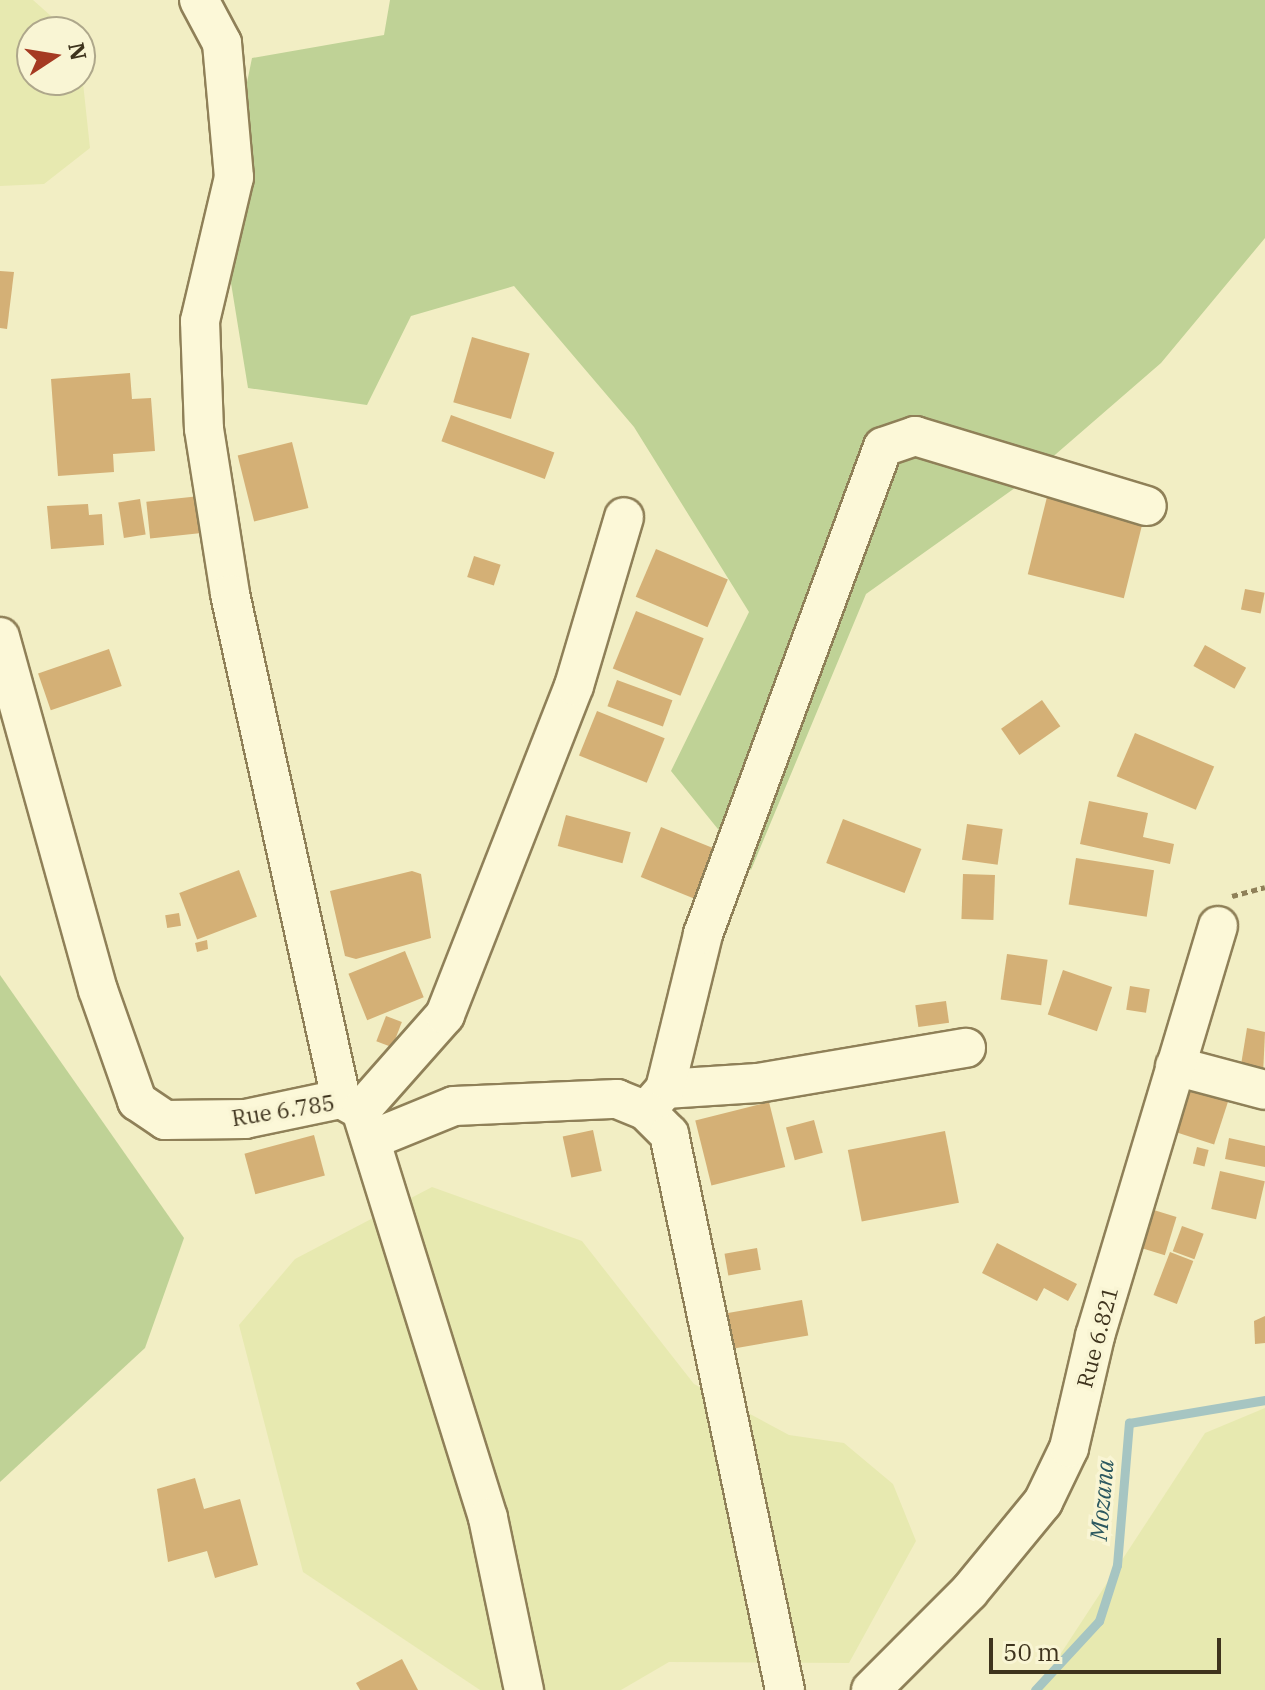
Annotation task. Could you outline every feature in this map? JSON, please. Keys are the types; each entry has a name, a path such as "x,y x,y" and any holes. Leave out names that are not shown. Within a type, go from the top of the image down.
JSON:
{"street":[{"path":"199,0 222,43 234,177 200,321 204,429 230,594 358,1116 488,1518 524,1690"},
{"path":"785,1690 669,1134 656,1100 703,934 883,447 915,436 1147,506"},
{"path":"358,1116 445,1015 574,686 624,517"},
{"name":"Rue 6.785","path":"0,637 98,990 137,1101 165,1120 358,1116 454,1106 656,1100"},
{"name":"Rue 6.821","path":"871,1690 969,1592 1056,1475 1218,926"},
{"path":"656,1100 966,1048"},
{"path":"1175,1066 1265,1090"}],"green space":[{"path":"0,0 33,0 51,16 16,16 16,96 84,96 90,148 44,184 0,186"},
{"path":"390,0 1265,0 1265,238 1161,363 1026,480 866,594 751,870 671,771 749,612 634,427 514,286 411,316 367,405 248,388 220,215 252,58 384,35"},
{"path":"0,975 184,1238 145,1348 0,1482"},
{"path":"432,1187 582,1241 694,1384 789,1435 844,1443 893,1484 916,1541 849,1663 669,1662 621,1690 480,1690 303,1572 239,1325 295,1259"},
{"path":"1265,1408 1265,1690 1037,1690 1205,1433"}],"building":[{"path":"0,271 14,272 7,329 0,328"},
{"path":"472,337 530,354 511,419 453,402"},
{"path":"130,373 132,399 151,398 155,451 113,454 114,472 58,476 51,379"},
{"path":"451,415 554,453 545,479 441,441"},
{"path":"292,442 308,508 254,522 238,456"},
{"path":"1050,485 1146,509 1124,598 1028,574"},
{"path":"200,496 204,533 150,538 146,502"},
{"path":"140,499 146,535 124,538 118,502"},
{"path":"88,504 89,515 102,514 104,545 51,549 47,506"},
{"path":"656,549 728,579 707,627 636,597"},
{"path":"474,556 501,565 494,586 467,577"},
{"path":"1245,589 1265,593 1261,613 1241,610"},
{"path":"636,611 704,638 680,696 613,668"},
{"path":"1205,645 1246,668 1234,689 1193,666"},
{"path":"109,649 122,686 51,710 38,673"},
{"path":"617,680 672,700 663,726 607,706"},
{"path":"1042,700 1060,726 1019,755 1001,729"},
{"path":"597,711 665,738 647,783 579,756"},
{"path":"1135,733 1214,767 1196,810 1117,776"},
{"path":"1089,801 1148,813 1143,837 1174,844 1170,864 1080,844"},
{"path":"566,815 631,832 622,863 558,846"},
{"path":"843,819 921,849 905,893 826,863"},
{"path":"967,824 1003,829 998,865 962,860"},
{"path":"661,827 720,851 700,901 641,877"},
{"path":"1076,858 1154,870 1147,917 1069,904"},
{"path":"239,870 257,917 197,940 179,893"},
{"path":"412,871 421,874 431,938 356,959 345,956 330,891"},
{"path":"963,874 995,875 993,920 961,919"},
{"path":"179,913 181,926 167,928 165,915"},
{"path":"207,940 208,949 197,952 195,943"},
{"path":"405,951 424,997 367,1020 348,974"},
{"path":"1007,954 1048,960 1041,1005 1001,1000"},
{"path":"1063,970 1112,987 1097,1031 1048,1014"},
{"path":"1130,986 1150,989 1146,1013 1126,1010"},
{"path":"946,1001 949,1023 918,1027 915,1005"},
{"path":"386,1016 402,1022 392,1047 376,1041"},
{"path":"1247,1028 1265,1032 1263,1075 1240,1071"},
{"path":"1183,1085 1229,1100 1214,1145 1168,1130"},
{"path":"769,1102 785,1167 711,1185 695,1120"},
{"path":"814,1120 823,1153 795,1160 786,1128"},
{"path":"593,1130 602,1171 571,1178 563,1136"},
{"path":"945,1131 959,1203 862,1222 848,1150"},
{"path":"314,1135 325,1176 255,1194 244,1154"},
{"path":"1229,1138 1265,1146 1265,1167 1225,1159"},
{"path":"1197,1147 1209,1150 1205,1166 1193,1163"},
{"path":"1220,1171 1265,1181 1256,1219 1211,1209"},
{"path":"1144,1207 1177,1217 1165,1255 1132,1245"},
{"path":"1182,1226 1204,1234 1194,1259 1173,1251"},
{"path":"997,1243 1077,1284 1068,1301 1044,1288 1037,1301 982,1273"},
{"path":"757,1248 761,1270 728,1275 725,1254"},
{"path":"1170,1252 1193,1261 1177,1304 1154,1295"},
{"path":"802,1300 808,1335 723,1351 716,1315"},
{"path":"1265,1316 1265,1343 1255,1344 1254,1321"},
{"path":"195,1478 204,1509 240,1499 258,1565 215,1578 207,1551 168,1562 157,1489"},
{"path":"402,1659 418,1690 360,1690 356,1683"}],"waterway":[{"name":"Mozana","path":"1035,1690 1099,1621 1117,1565 1129,1423 1265,1400"}]}
